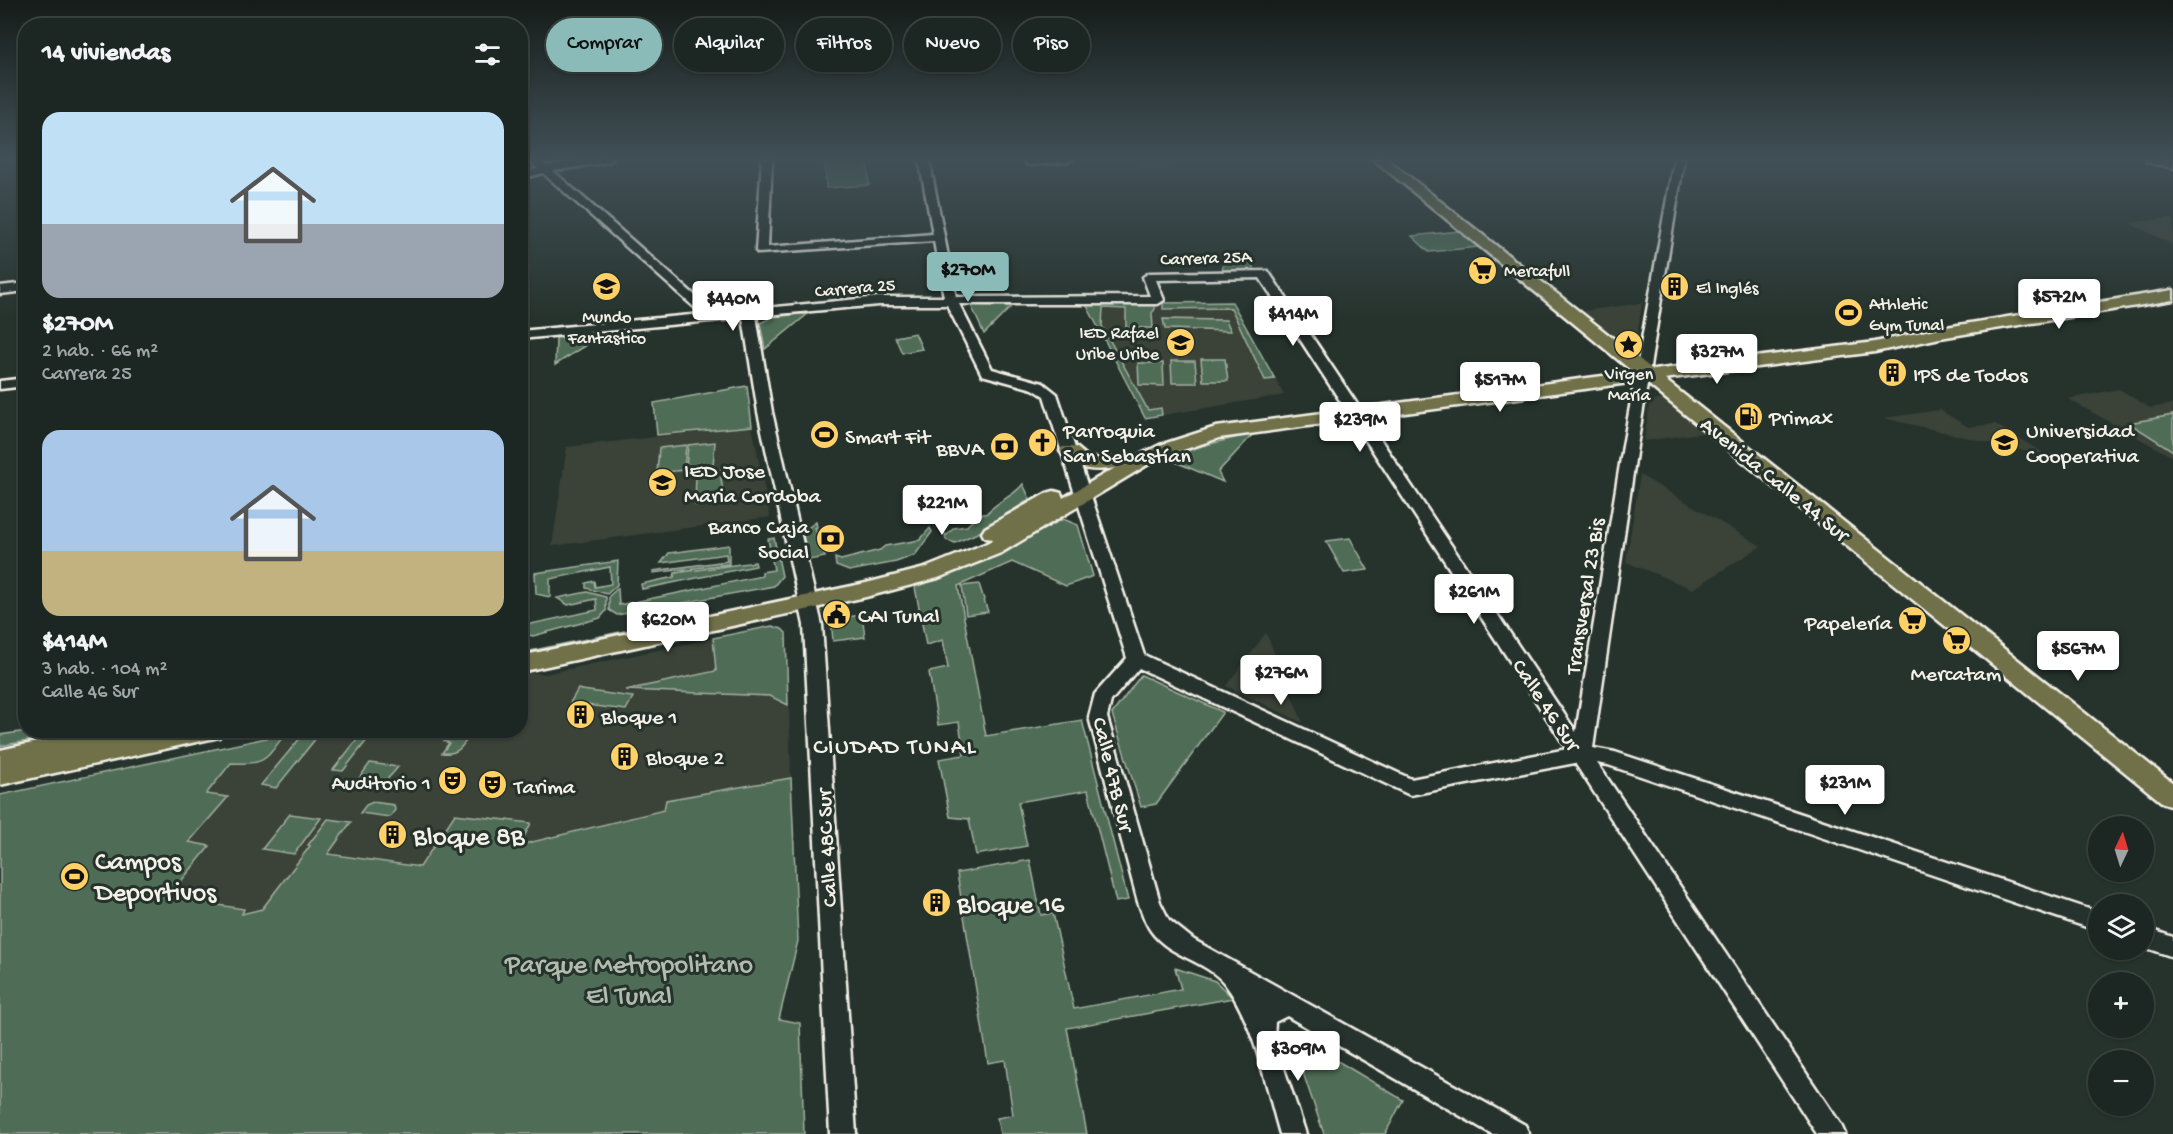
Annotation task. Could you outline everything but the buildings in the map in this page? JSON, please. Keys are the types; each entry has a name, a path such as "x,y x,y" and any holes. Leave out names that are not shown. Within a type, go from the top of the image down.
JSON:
{"main road":[{"name":"Avenida Calle 44 Sur","path":"1446,212 2173,783"},
{"name":"Avenida Calle 44 Sur","path":"1452,212 2173,797"},
{"path":"528,662 806,596 952,552 1140,461 1202,437 1350,408 1646,371 1862,340 2173,289"},
{"path":"1081,489 1111,463 1146,444 1203,424 1612,381 1646,371 1875,347 1940,333 2173,294"},
{"path":"1612,381 1627,385 1638,395"},
{"path":"1069,451 1085,464 1111,463"},
{"path":"528,648 806,596"},
{"path":"0,760 102,738"},
{"path":"0,776 173,738"}],"street":[{"path":"594,212 714,318"},
{"path":"764,212 762,251 939,237"},
{"path":"934,212 951,301 987,372 1046,389 1051,396 1136,659 1410,787 1582,754 1621,761 2088,919"},
{"name":"Transversal 23 Bis","path":"1582,754 1638,395 1646,371 1669,212"},
{"name":"Carrera 25A","path":"1158,300 1149,277 1264,274"},
{"name":"Calle 46 Sur","path":"1264,274 1350,408 1582,754 1832,1134"},
{"path":"0,290 18,288"},
{"name":"Carrera 25","path":"528,334 879,301 1158,300"},
{"name":"Calle 48C Sur","path":"749,315 765,412 813,634 843,1134"},
{"path":"0,385 18,383"},
{"name":"Calle 47B Sur","path":"1136,659 1102,699 1098,717 1156,919 1170,936 1219,965 1239,986 1263,1043 1293,1134"},
{"path":"2154,940 2173,947"},
{"path":"1219,965 1516,1134"},
{"path":"1263,1043 1264,1017 1275,1008 1289,1004"}],"shaded area":[{"path":"2169,218 2173,220 2173,245 2129,223"},
{"name":"IED Rafael Uribe Uribe","path":"1232,302 1284,395 1145,418 1086,304"},
{"path":"1642,303 1636,342 1624,343 1583,311"},
{"path":"2119,389 2150,408 2173,404 2173,457 2068,399"},
{"path":"1665,399 1708,432 1644,441 1650,401"},
{"name":"Universidad Cooperativa","path":"1940,410 1968,427 1995,424 2050,457 1884,418"},
{"name":"IED Jose Maria Cordoba","path":"752,426 770,517 552,546 567,447"},
{"path":"1640,475 1761,546 1693,589 1626,562"},
{"path":"767,627 780,627 787,636 791,778 666,800 664,810 0,974 0,795 266,738 528,738 528,673 545,674"},
{"path":"1266,633 1303,723 1226,686"}],"green space":[{"path":"1459,231 1480,247 1429,252 1412,236"},
{"path":"1248,256 1255,270 1222,271 1223,265 1234,259"},
{"path":"1232,302 1275,379 1265,380 1231,308 1163,309 1163,303"},
{"path":"1155,303 1152,313 1153,328 1126,328 1126,309 1103,308 1102,326 1148,410 1161,408 1162,415 1145,418 1086,304"},
{"path":"971,305 1012,306 984,334"},
{"path":"809,313 765,349 760,323 773,317"},
{"path":"1163,319 1226,320 1231,331 1165,329"},
{"path":"915,333 922,349 902,353 895,337"},
{"path":"603,334 555,365 556,338"},
{"path":"1201,359 1225,359 1228,381 1203,381"},
{"path":"1171,361 1195,361 1197,383 1172,383"},
{"path":"1138,363 1163,363 1164,386 1139,385"},
{"path":"747,386 752,426 657,435 654,403"},
{"path":"2173,415 2173,451 2129,423"},
{"path":"1254,433 1218,472 1223,482 1166,458 1202,446"},
{"path":"715,442 713,466 686,469 688,445"},
{"path":"686,445 684,470 657,473 659,448"},
{"path":"725,469 725,476 721,477 724,501 695,505 696,473"},
{"path":"1023,484 1030,499 982,531 955,543 946,540 945,534 947,535 954,528 967,526 978,514 986,514"},
{"path":"1063,519 1078,525 1093,576 1066,586 1012,562 958,586 986,736 1082,720 1128,900 1116,902 1088,790 1018,802 1027,846 976,855 969,819 950,817 939,759 964,755 959,722 938,725 929,672 948,668 943,640 926,645 915,587 985,561"},
{"path":"816,522 817,527 815,528 825,557 809,560 802,532"},
{"path":"930,528 932,532 915,555 896,562 849,571 836,566 835,558 841,560 880,550 885,546 920,540"},
{"path":"774,538 782,576 774,586 617,615 609,610 609,596 618,588 619,605 762,576 762,572 774,570 768,539"},
{"path":"1350,538 1368,570 1344,573 1326,541"},
{"path":"729,545 729,564 653,573 653,571 727,561 726,554 661,563 669,553"},
{"path":"618,561 617,585 607,594 586,588 586,583 594,581 595,587 611,584 610,567 550,579 550,597 536,594 535,573"},
{"path":"755,562 756,566 642,589 641,584 674,577 675,573"},
{"path":"979,584 988,612 966,615 962,586"},
{"path":"587,592 606,597 606,611 600,618 533,636 528,635 528,625 597,610 596,599 568,605 557,598"},
{"path":"705,614 705,620 528,658 528,651"},
{"path":"862,615 865,637 833,641 831,619"},
{"path":"772,626 786,633 788,705 770,696 626,690 716,671 713,638"},
{"path":"1141,675 1223,712 1156,804 1141,807 1112,714"},
{"path":"578,689 633,697 626,710 570,703"},
{"path":"18,732 18,738 44,738 0,746 0,735"},
{"name":"Parque Metropolitano El Tunal","path":"266,738 282,738 264,759 258,762 231,763 206,794 228,797 189,842 210,846 168,897 244,909 242,914 262,909 328,819 351,822 328,854 420,867 455,814 531,823 520,845 664,810 666,800 791,778 798,941 779,1019 800,1023 804,1134 0,1134 0,795"},
{"path":"300,738 316,738 276,788 261,785"},
{"path":"358,738 369,738 343,771 333,770"},
{"path":"446,738 468,738 462,746 452,753 442,753 449,743 444,741"},
{"path":"370,763 398,767 388,779 380,784 355,784"},
{"path":"373,802 394,805 395,810 390,817 360,813 366,805"},
{"path":"290,814 321,818 294,854 262,849"},
{"path":"1030,860 1041,915 1053,913 1074,1009 1181,989 1175,968 1215,981 1233,998 1067,1028 1087,1134 1000,1134 997,1118 1013,1115 1005,1060 988,1063 957,873"},
{"path":"1289,1032 1403,1100 1385,1134 1324,1134"}],"place":[{"name":"Mercafull","path":"1483,270"},
{"name":"Mundo Fantastico","path":"607,287"},
{"name":"El Inglés","path":"1675,287"},
{"name":"Athletic Gym Tunal","path":"1848,313"},
{"name":"IED Rafael Uribe Uribe","path":"1180,342"},
{"name":"Virgen María","path":"1629,344"},
{"name":"IPS de Todos","path":"1892,373"},
{"name":"Primax","path":"1748,416"},
{"name":"Smart Fit","path":"824,435"},
{"name":"Parroquia San Sebastían","path":"1042,442"},
{"name":"Universidad Cooperativa","path":"2005,442"},
{"name":"BBVA","path":"1005,447"},
{"name":"IED Jose Maria Cordoba","path":"663,482"},
{"name":"Banco Caja Social","path":"830,538"},
{"name":"CAI Tunal","path":"837,614"},
{"name":"Papelería","path":"1913,621"},
{"name":"Mercatam","path":"1956,640"},
{"name":"Bloque 1","path":"580,715"},
{"name":"Bloque 2","path":"625,756"},
{"name":"Auditorio 1","path":"452,781"},
{"name":"Tarima","path":"493,785"},
{"name":"Bloque 8B","path":"392,835"},
{"name":"Campos Deportivos","path":"74,876"},
{"name":"Bloque 16","path":"936,903"}],"district":[{"name":"CIUDAD TUNAL","path":"895,745"}]}
